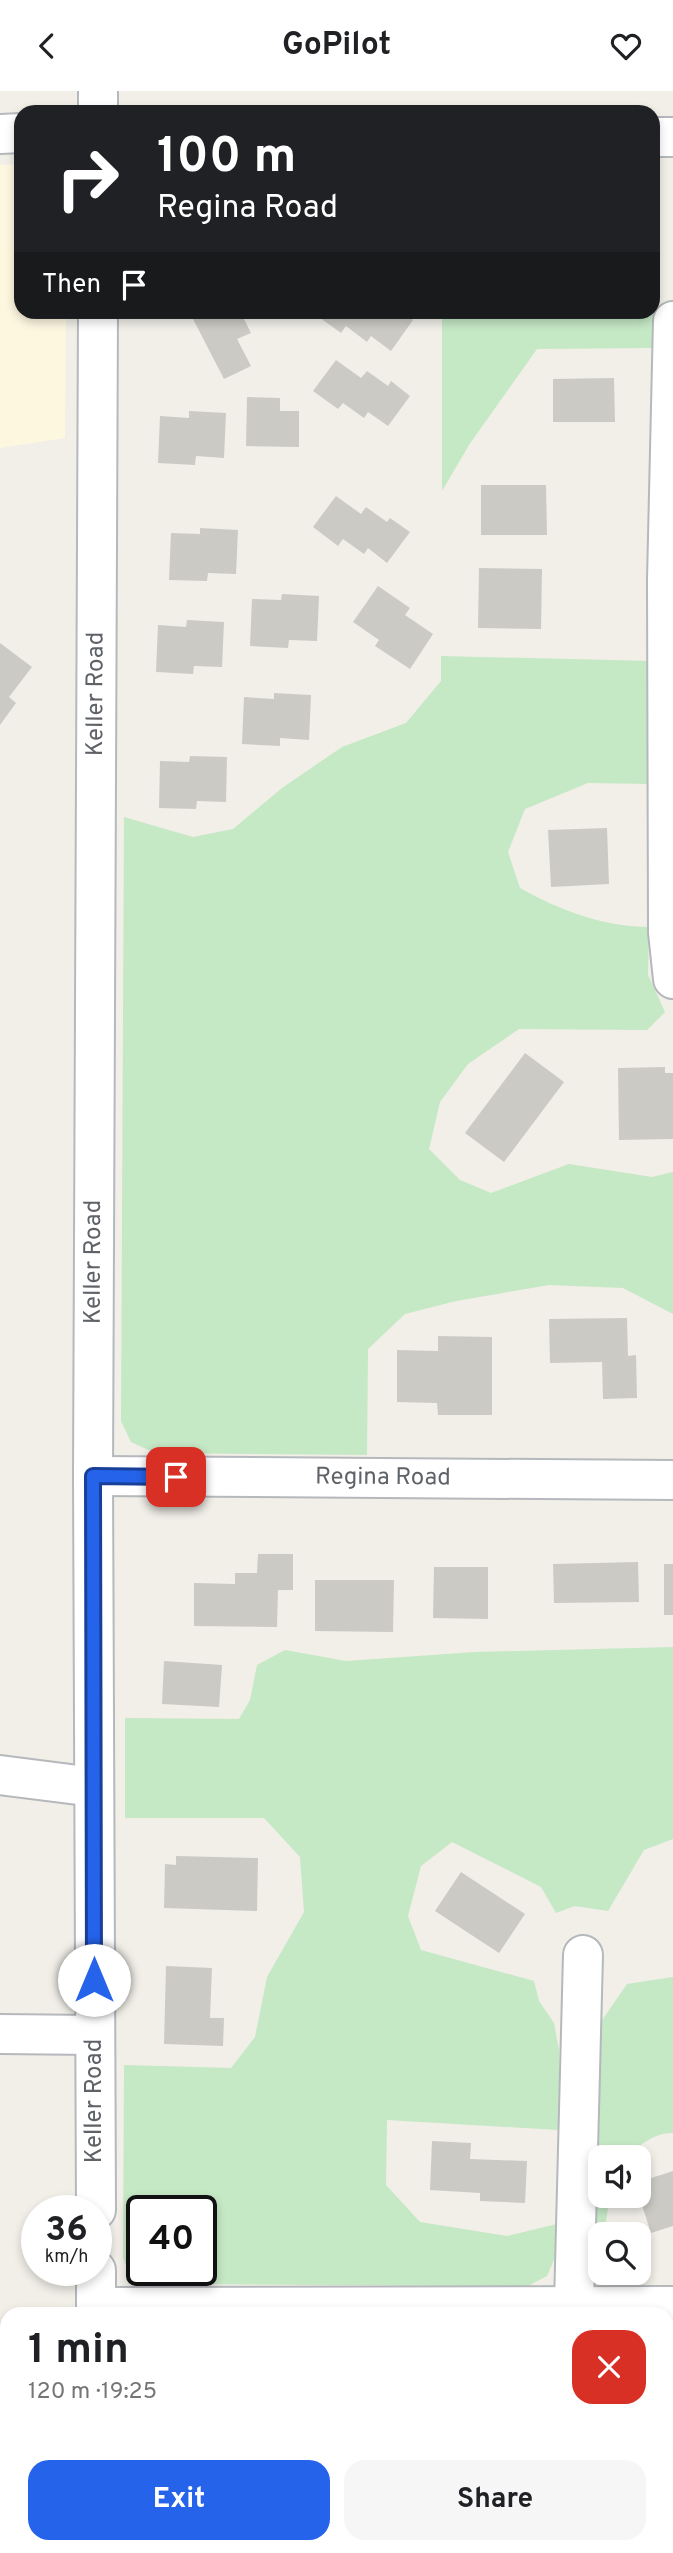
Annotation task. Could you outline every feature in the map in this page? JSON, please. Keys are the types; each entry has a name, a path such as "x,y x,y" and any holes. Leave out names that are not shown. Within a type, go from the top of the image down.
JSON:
{"street":[{"name":"Keller Road","path":"96,2195 93,1476 97,319"},
{"path":"673,321 668,932 673,979"},
{"name":"Regina Road","path":"93,1476 673,1480"},
{"path":"0,1775 94,1787"},
{"path":"574,2305 583,1955"},
{"path":"0,2034 95,2035"},
{"path":"96,2297 673,2306"}],"shaded area":[{"path":"14,164 14,319 66,319 65,438 0,448 0,165"}],"green space":[{"path":"442,319 654,319 654,348 537,349 469,445 442,491"},
{"path":"441,656 652,661 650,784 588,783 525,809 508,852 520,888 535,896 582,916 615,924 649,927 648,975 665,1012 647,1030 519,1029 468,1064 440,1102 429,1149 460,1180 491,1193 569,1164 652,1177 673,1172 673,1314 623,1288 549,1285 456,1301 405,1314 368,1349 367,1455 155,1453 131,1442 121,1421 124,817 193,837 233,829 282,788 342,747 406,723 441,681"},
{"path":"673,1647 673,1839 644,1850 608,1911 575,1906 556,1913 541,1887 452,1842 421,1866 408,1916 421,1950 534,1981 539,2001 554,2023 559,2050 559,2130 387,2120 386,2185 420,2222 507,2236 557,2224 557,2253 547,2276 528,2286 217,2284 217,2195 126,2195 126,2266 123,2258 124,2065 231,2068 255,2037 267,1977 304,1912 300,1857 264,1818 125,1818 125,1718 239,1719 250,1700 257,1665 285,1650 346,1661 475,1652"},
{"path":"673,1977 673,2133 653,2137 641,2145 593,2145 596,2029 627,1984"},
{"path":"592,2208 608,2208 606,2222 592,2222"}],"building":[{"path":"193,319 244,319 251,333 237,339 251,366 224,379"},
{"path":"322,319 413,320 391,351 371,336 367,342 346,326 341,333"},
{"path":"336,360 361,378 367,371 388,386 391,381 410,396 388,426 368,412 364,418 343,403 338,409 313,391"},
{"path":"614,378 615,422 553,422 553,379"},
{"path":"247,397 280,398 280,411 299,411 299,447 246,446"},
{"path":"189,411 226,413 224,458 196,456 195,465 158,463 160,416 189,418"},
{"path":"481,485 546,485 547,535 481,535"},
{"path":"336,496 361,514 366,507 387,522 390,518 410,532 387,563 368,548 364,554 343,539 338,546 313,527"},
{"path":"200,528 238,530 236,574 208,573 207,581 169,580 171,533 200,534"},
{"path":"479,568 542,569 541,629 478,628"},
{"path":"378,586 410,608 405,615 433,634 410,669 375,646 379,640 353,622"},
{"path":"282,594 319,596 317,641 289,640 288,648 250,646 252,599 281,600"},
{"path":"187,620 224,622 222,667 194,666 193,674 156,672 158,625 186,627"},
{"path":"0,643 32,667 9,697 16,703 0,725"},
{"path":"274,693 311,695 309,740 280,738 280,746 242,744 244,697 274,699"},
{"path":"190,756 227,757 226,802 197,801 196,809 159,808 160,761 189,762"},
{"path":"607,828 609,884 551,887 548,830"},
{"path":"525,1053 564,1082 504,1162 465,1133"},
{"path":"665,1067 665,1073 673,1073 673,1139 619,1140 618,1068"},
{"path":"627,1318 628,1356 636,1355 637,1398 603,1399 602,1362 550,1363 549,1319"},
{"path":"438,1336 492,1337 492,1415 438,1415 437,1403 397,1402 397,1350 438,1351"},
{"path":"258,1554 293,1554 293,1590 278,1590 277,1627 194,1626 194,1583 235,1584 235,1573 257,1573"},
{"path":"638,1562 639,1602 554,1603 553,1564"},
{"path":"664,1564 673,1564 673,1615 664,1615"},
{"path":"434,1567 488,1567 488,1619 433,1618"},
{"path":"315,1580 394,1580 393,1632 315,1631"},
{"path":"164,1661 222,1665 219,1707 162,1704"},
{"path":"176,1856 258,1858 257,1911 164,1908 165,1864 176,1865"},
{"path":"461,1872 525,1914 499,1953 435,1911"},
{"path":"166,1966 212,1968 210,2018 224,2018 223,2046 164,2044"},
{"path":"432,2141 471,2143 470,2159 527,2161 525,2203 480,2201 480,2193 430,2190"},
{"path":"673,2171 673,2226 651,2233 651,2222 647,2222 643,2208 651,2208 651,2178"}],"route":[{"path":"94,1980 93,1476 176,1477"}]}
